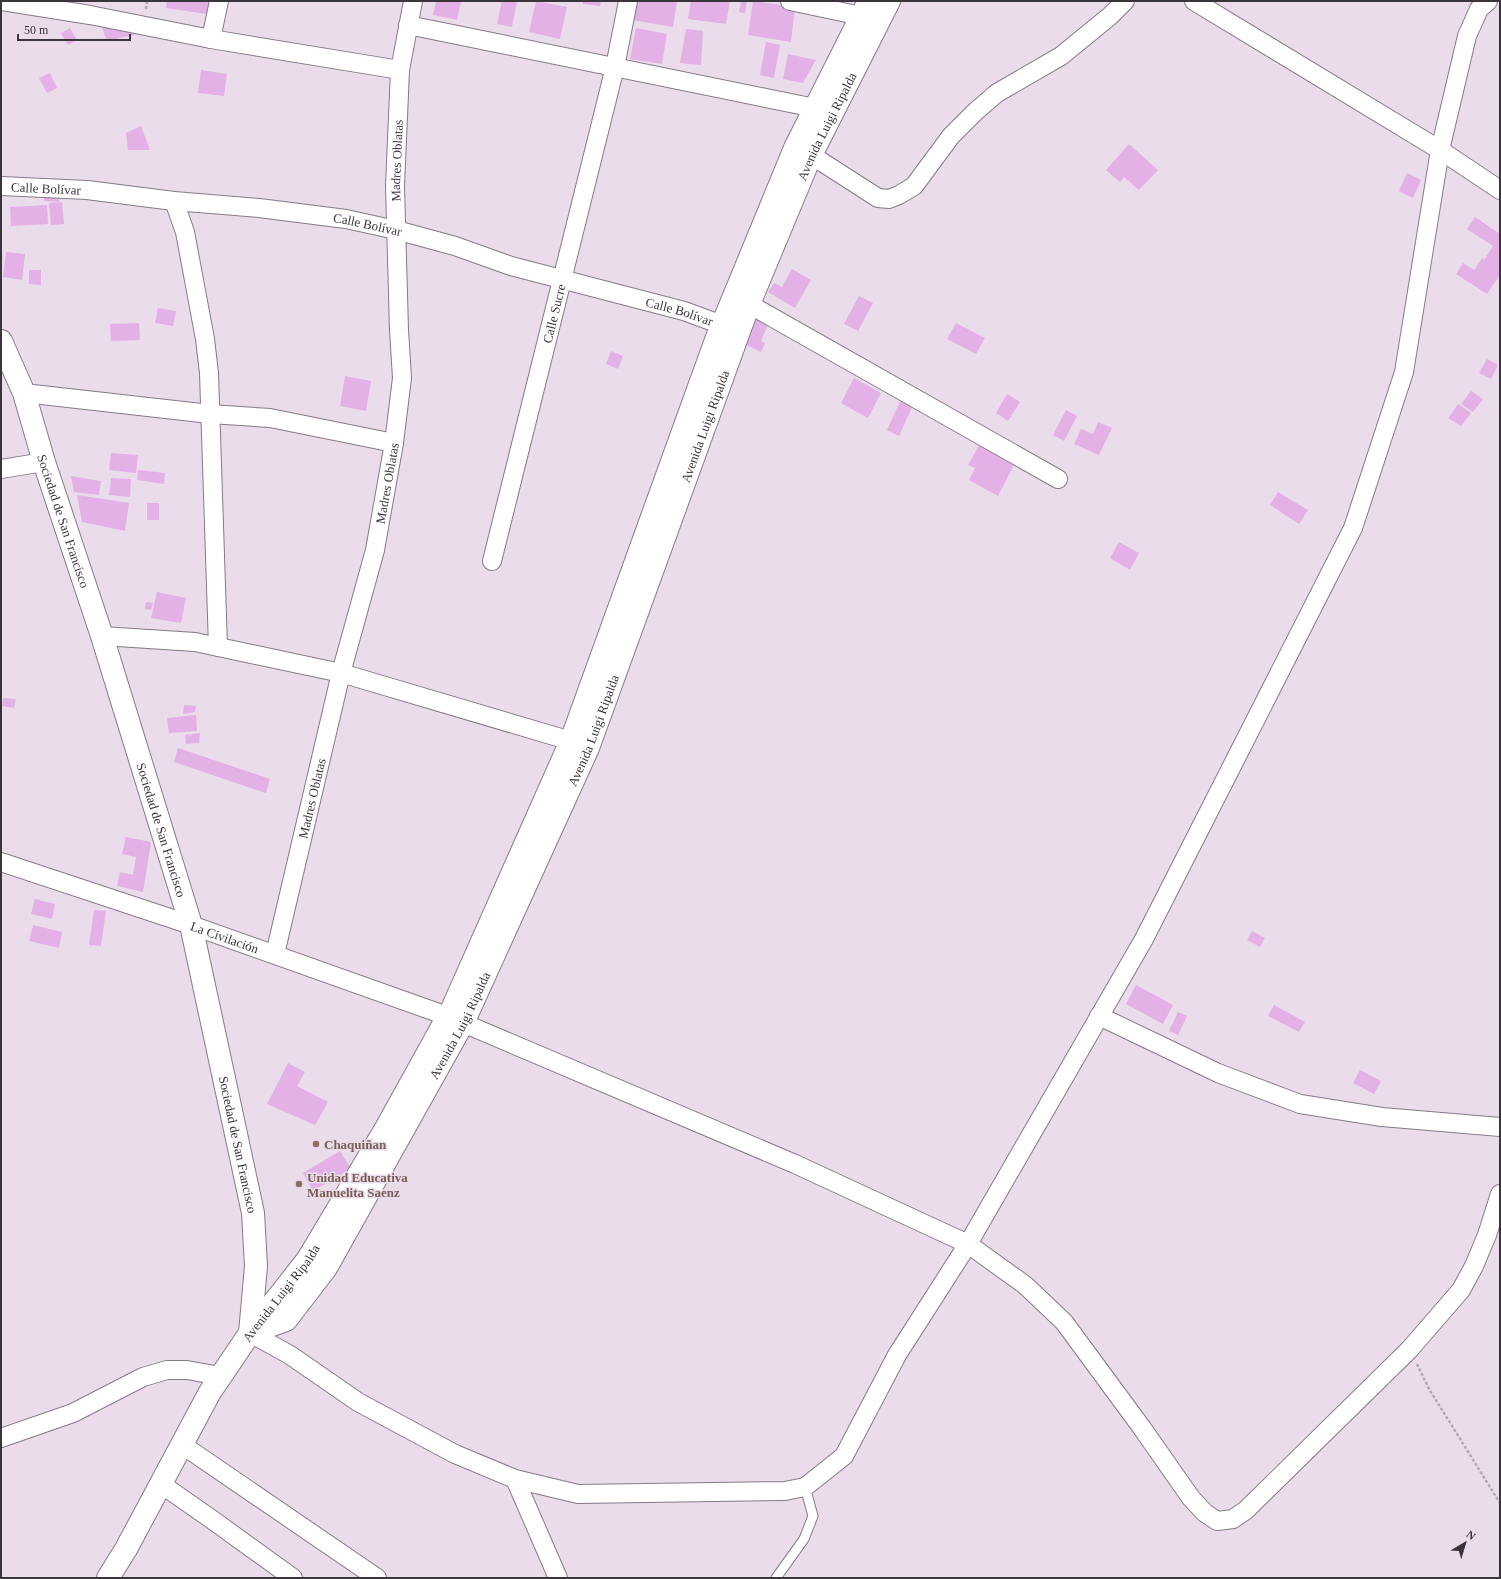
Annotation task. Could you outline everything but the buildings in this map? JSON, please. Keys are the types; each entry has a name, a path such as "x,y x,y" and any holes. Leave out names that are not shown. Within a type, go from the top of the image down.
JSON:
{"street":[{"path":"2,1 90,15 211,39 400,70"},
{"path":"211,39 219,1"},
{"name":"Madres Oblatas","path":"275,954 341,674 375,550 394,443 402,378 399,330 395,186 400,70 413,1"},
{"name":"Calle Sucre","path":"492,561 615,67 628,1"},
{"path":"790,1 865,8"},
{"name":"Avenida Luigi Ripalda","path":"108,1578 126,1550 210,1392 250,1333 308,1259 384,1130 455,1020 579,745 742,300 795,148 823,112 889,1"},
{"path":"811,155 878,198 889,199 899,195 914,186 951,136 997,93 1061,56 1110,16 1125,1"},
{"path":"1194,1 1440,150 1500,190"},
{"path":"250,1333 290,1355 358,1402 455,1454 515,1479 578,1494 785,1491 805,1487 844,1456 897,1355 968,1244 1144,940 1353,528 1404,372 1440,150 1467,36 1479,9 1488,1"},
{"name":"Avenida Luigi Ripalda","path":"579,745 722,325 742,300 811,155 823,112 865,8"},
{"path":"408,25 615,67 823,112"},
{"name":"Calle Bolívar","path":"1,186 87,190 174,201 259,208 346,219 396,230 454,246 511,266 684,311 722,325"},
{"path":"174,201 185,232 205,339 209,373 218,647"},
{"path":"742,300 1058,479"},
{"name":"Sociedad de San Francisco","path":"1,341 24,393 44,462 102,636 191,925 253,1213 256,1266 250,1333"},
{"path":"24,393 210,414 270,418 394,443"},
{"path":"1,469 44,462"},
{"path":"102,636 195,642 341,674 579,745"},
{"name":"La Civilación","path":"1,862 275,954 455,1020 795,1164 968,1244 1025,1285 1064,1322 1108,1380 1191,1498 1205,1513 1217,1521 1233,1520 1246,1510 1409,1350 1460,1290 1474,1266 1482,1247 1500,1194"},
{"path":"1099,1016 1218,1073 1300,1104 1382,1117 1500,1127"},
{"path":"1,1438 73,1413 143,1378 167,1370 187,1370 220,1376"},
{"path":"181,1444 377,1578"},
{"path":"515,1479 558,1578"},
{"path":"161,1484 293,1578"}],"lane":[{"path":"776,1578 804,1539 813,1516 805,1487"}],"path":[{"path":"1409,1350 1429,1390 1500,1503"}],"place":[{"name":"Chaquiñan","path":"316,1144"},
{"name":"Unidad Educativa Manuelita Saenz","path":"299,1184"}]}
